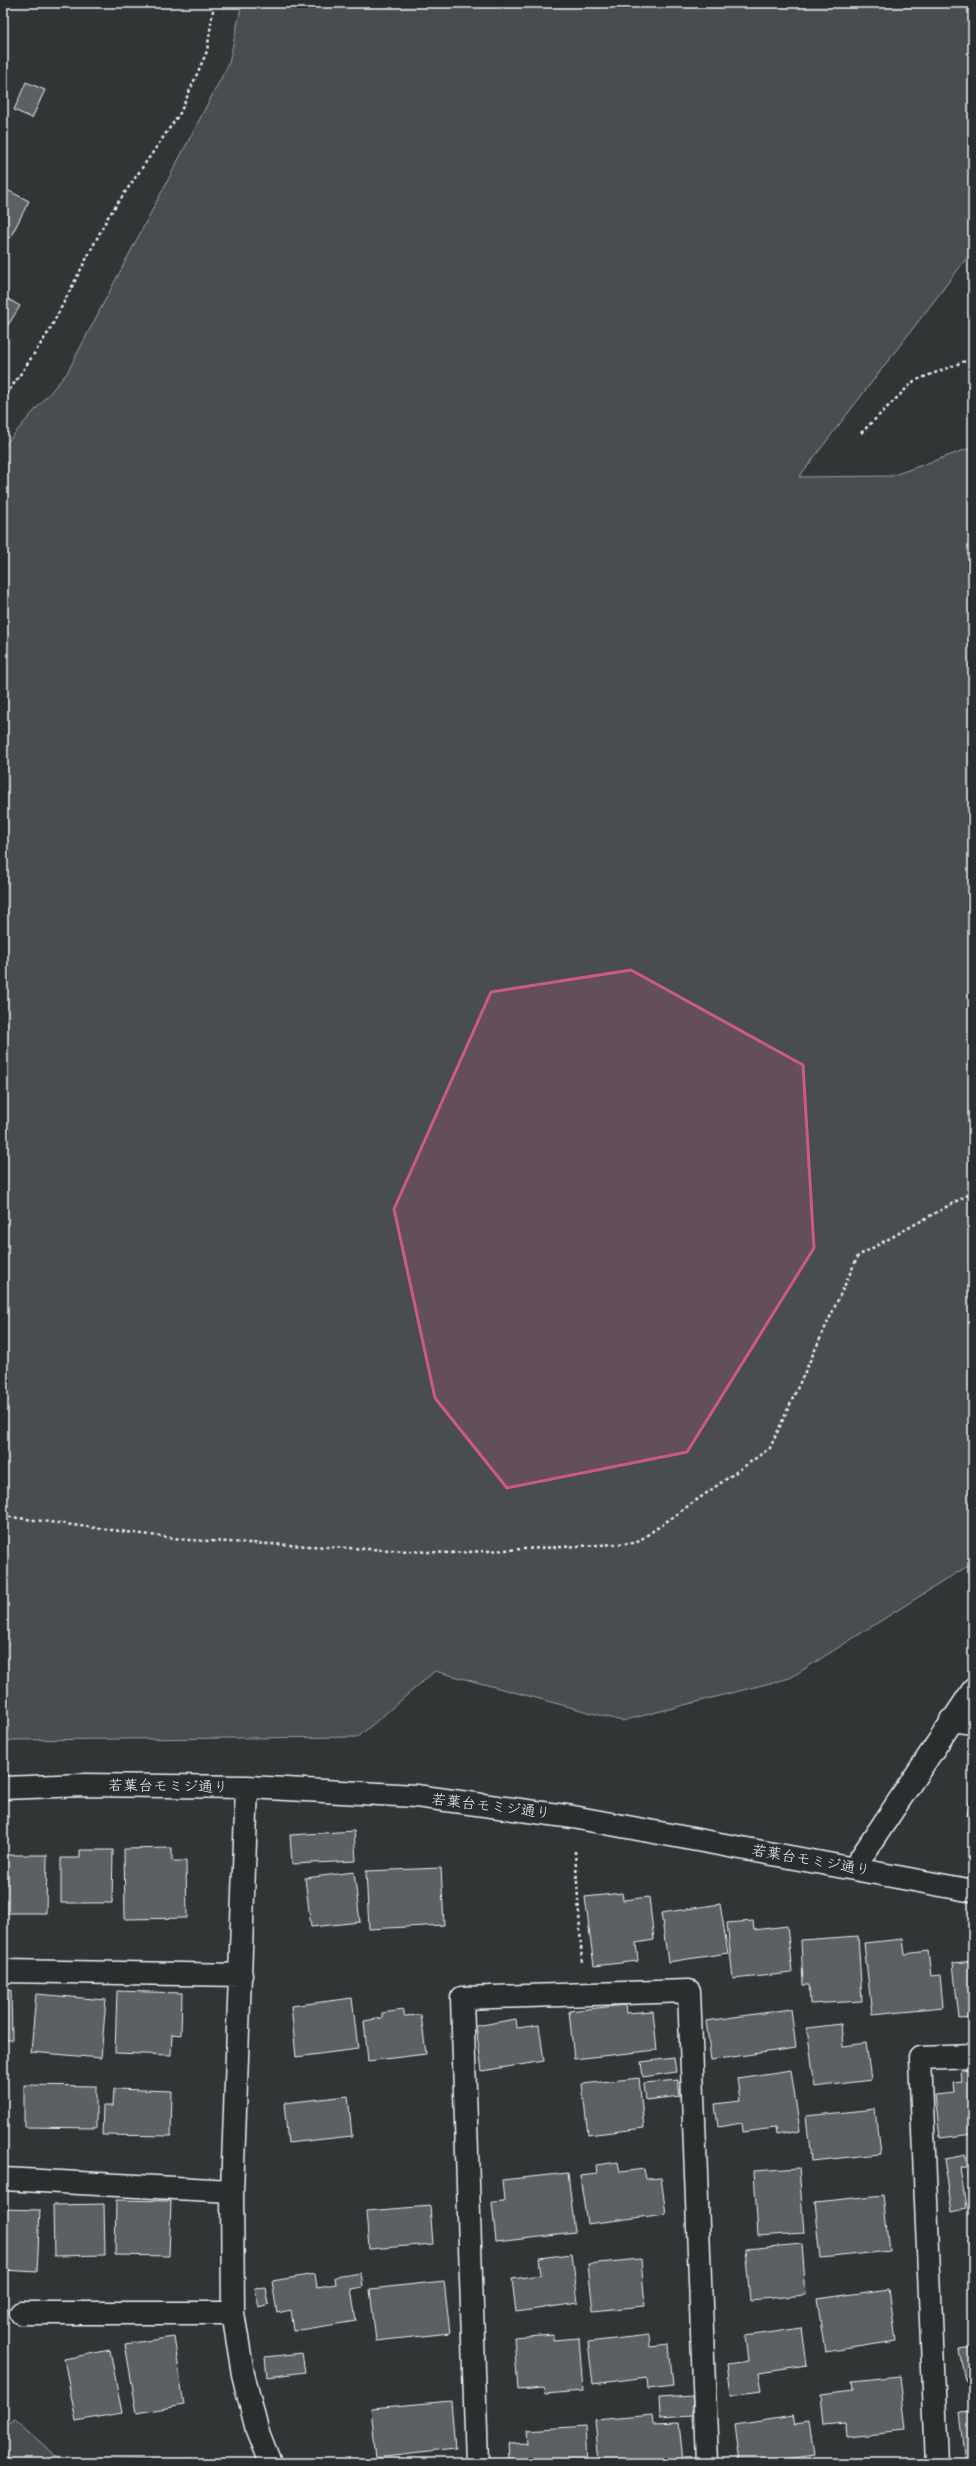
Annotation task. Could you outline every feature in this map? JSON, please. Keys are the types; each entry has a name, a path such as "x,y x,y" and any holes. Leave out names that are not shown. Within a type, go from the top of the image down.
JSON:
{"street":[{"path":"854,1868 951,1720 973,1690"},
{"path":"951,1720 973,1723"},
{"name":"若葉台モミジ通り","path":"3,1788 84,1785 247,1787 416,1796 573,1817 973,1891"},
{"path":"247,1787 232,2191 233,2313 255,2423 270,2463"},
{"path":"3,1971 241,1975"},
{"path":"477,2463 462,1998 689,1990 707,2463"},
{"path":"937,2463 920,2058 973,2056"},
{"path":"3,2179 232,2191"},
{"path":"21,2313 233,2313"}],"path":[{"path":"3,400 48,333 108,217 180,113 207,51 214,3"},
{"path":"861,433 914,381 973,358"},
{"path":"3,1516 189,1540 449,1553 636,1543 770,1448 858,1256 973,1192"},
{"path":"573,1817 584,1993"}],"highlighted area":[{"path":"631,970 803,1065 814,1248 687,1452 507,1488 435,1398 394,1209 491,992"}],"shaded area":[{"path":"242,3 973,3 973,250 799,477 891,476 973,447 973,1560 966,1567 790,1678 622,1721 435,1671 358,1737 3,1740 3,447 67,373 229,63"},
{"path":"15,2420 63,2462 193,2458 195,2463 3,2463 3,2428"}],"building":[{"path":"26,82 45,90 32,118 14,110"},
{"path":"3,188 29,201 10,238 3,235"},
{"path":"3,296 20,306 3,333"},
{"path":"973,1781 973,1817 967,1816"},
{"path":"354,1831 356,1861 292,1864 290,1835"},
{"path":"172,1848 172,1861 186,1861 187,1918 125,1919 124,1849"},
{"path":"80,1850 113,1850 112,1903 61,1903 61,1858 80,1858"},
{"path":"3,1855 47,1855 46,1913 3,1913"},
{"path":"441,1868 444,1925 369,1929 366,1871"},
{"path":"354,1872 360,1922 311,1927 305,1878"},
{"path":"622,1893 623,1900 649,1897 654,1940 636,1943 638,1961 594,1966 585,1897"},
{"path":"720,1904 728,1953 668,1962 661,1913"},
{"path":"753,1921 754,1930 787,1926 792,1973 733,1979 727,1923"},
{"path":"858,1936 862,2001 810,2004 809,1985 803,1985 801,1940"},
{"path":"903,1939 905,1954 928,1951 931,1976 940,1975 943,2007 872,2014 864,1943"},
{"path":"973,1961 973,2018 959,2019 953,1963"},
{"path":"3,1990 11,1990 12,2040 3,2040"},
{"path":"117,1991 182,1993 181,2035 172,2034 171,2055 115,2053"},
{"path":"36,1994 106,2000 101,2058 31,2052"},
{"path":"352,1998 358,2049 296,2057 291,2006"},
{"path":"625,2005 626,2013 653,2011 657,2050 574,2059 569,2011"},
{"path":"791,2009 796,2048 711,2060 706,2021"},
{"path":"404,2010 404,2016 421,2015 426,2054 368,2061 364,2021 382,2018 382,2013"},
{"path":"516,2019 517,2028 539,2025 544,2061 482,2071 476,2026"},
{"path":"841,2024 843,2046 866,2043 871,2080 815,2087 807,2028"},
{"path":"674,2058 676,2072 643,2077 641,2062"},
{"path":"973,2069 973,2134 940,2138 935,2095 954,2093 953,2083 962,2082 961,2070"},
{"path":"791,2070 800,2131 776,2135 775,2128 743,2132 742,2123 718,2127 715,2104 740,2101 737,2078"},
{"path":"639,2078 644,2128 588,2135 582,2084"},
{"path":"678,2080 680,2096 646,2100 644,2083"},
{"path":"24,2085 96,2086 96,2128 24,2127"},
{"path":"114,2089 172,2091 171,2136 102,2135 103,2106 113,2106"},
{"path":"348,2096 352,2136 288,2143 284,2103"},
{"path":"875,2109 880,2154 811,2161 806,2116"},
{"path":"966,2155 967,2166 960,2167 966,2208 952,2211 944,2159"},
{"path":"618,2162 620,2172 644,2169 646,2179 661,2178 666,2214 587,2224 580,2176 597,2174 596,2165"},
{"path":"799,2168 804,2233 758,2236 754,2171"},
{"path":"968,2170 973,2170 973,2211"},
{"path":"568,2173 575,2233 496,2242 492,2202 504,2201 502,2180"},
{"path":"883,2195 889,2251 821,2258 815,2202"},
{"path":"116,2200 171,2201 169,2256 115,2255"},
{"path":"104,2204 105,2255 54,2256 53,2205"},
{"path":"430,2206 433,2244 369,2249 366,2211"},
{"path":"3,2209 40,2210 37,2272 3,2270"},
{"path":"802,2244 806,2295 750,2300 745,2249"},
{"path":"572,2254 578,2303 516,2312 512,2279 541,2275 539,2258"},
{"path":"641,2259 645,2306 593,2311 588,2264"},
{"path":"361,2273 363,2287 351,2289 356,2321 294,2331 291,2310 277,2313 272,2281 315,2274 317,2287 336,2284 335,2277"},
{"path":"444,2281 450,2333 376,2341 370,2289"},
{"path":"266,2288 269,2304 259,2307 255,2289"},
{"path":"889,2289 896,2341 825,2352 817,2299"},
{"path":"802,2328 807,2365 759,2372 762,2391 731,2395 727,2365 748,2362 745,2336"},
{"path":"553,2334 553,2340 579,2338 583,2391 545,2394 544,2388 518,2390 514,2337"},
{"path":"649,2335 650,2347 669,2345 673,2386 648,2389 647,2377 593,2384 588,2342"},
{"path":"174,2337 184,2405 137,2413 125,2344"},
{"path":"973,2347 973,2380 965,2382 959,2349"},
{"path":"110,2350 122,2413 76,2421 64,2359"},
{"path":"302,2353 305,2372 267,2377 265,2357"},
{"path":"900,2376 906,2431 847,2437 846,2424 824,2426 821,2394 853,2390 852,2381"},
{"path":"692,2396 694,2415 660,2417 659,2398"},
{"path":"451,2401 455,2449 376,2458 371,2408"},
{"path":"973,2412 973,2461 966,2462 960,2413"},
{"path":"652,2415 653,2423 679,2422 683,2463 599,2463 595,2420"},
{"path":"793,2416 795,2425 809,2423 814,2455 757,2463 740,2463 735,2425"},
{"path":"585,2426 587,2463 502,2463 502,2460 509,2459 508,2444 529,2443 528,2430"}]}
